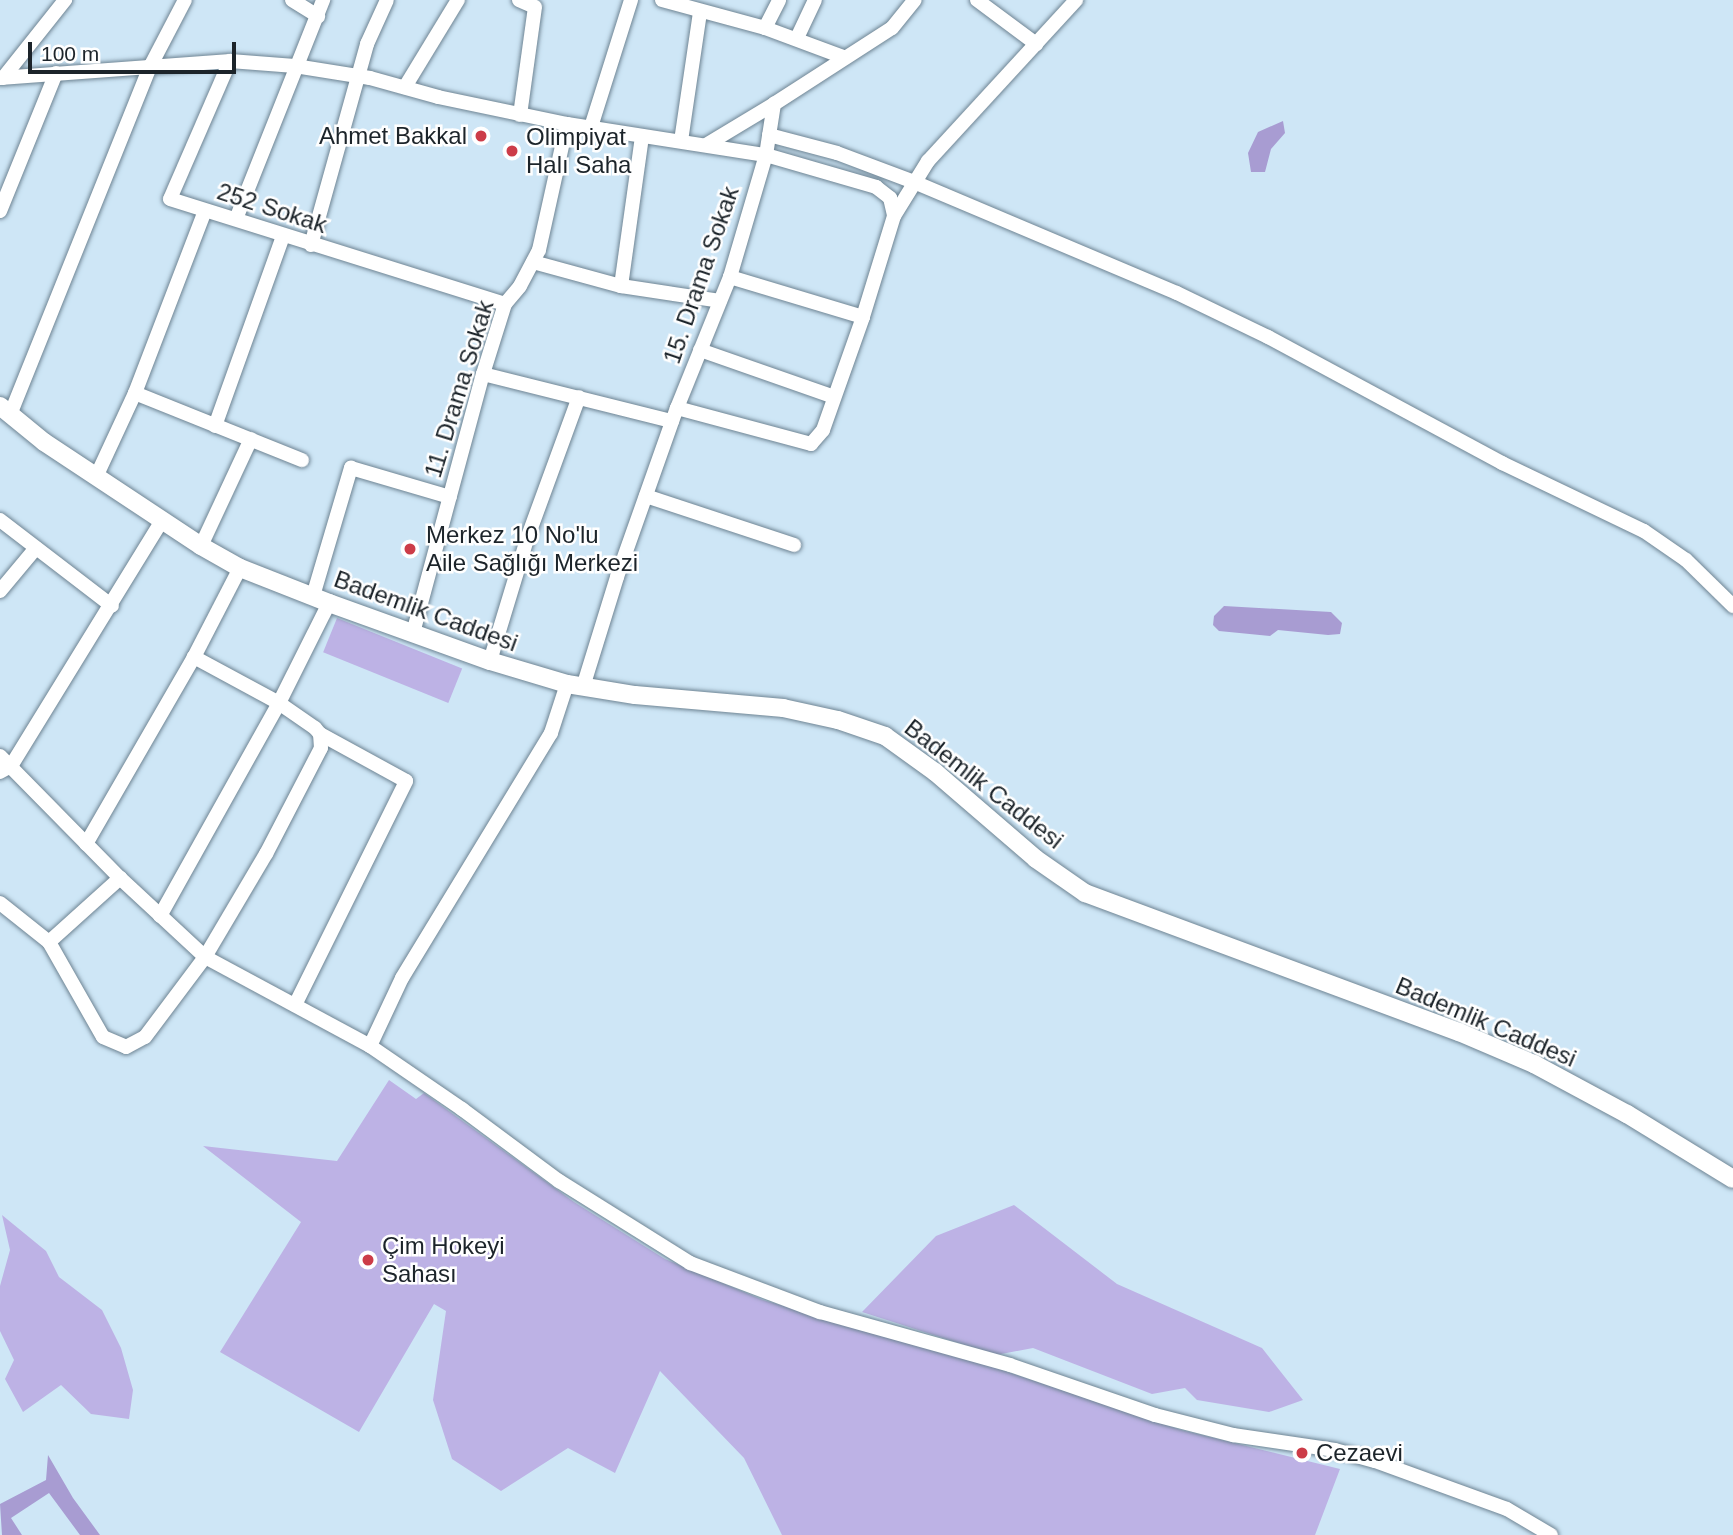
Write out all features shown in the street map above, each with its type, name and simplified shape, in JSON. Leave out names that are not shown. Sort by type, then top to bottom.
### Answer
[{"type":"street","points":[[5,410],[151,65],[185,0]]},
{"type":"street","points":[[292,0],[318,16]]},
{"type":"street","points":[[236,219],[323,0]]},
{"type":"street","points":[[312,244],[367,44],[387,0]]},
{"type":"street","points":[[405,87],[458,0]]},
{"type":"street","points":[[519,0],[535,6],[520,115]]},
{"type":"street","points":[[591,127],[631,0]]},
{"type":"street","points":[[662,0],[700,13],[797,38],[843,57]]},
{"type":"street","points":[[765,28],[779,0]]},
{"type":"street","points":[[797,38],[815,0]]},
{"type":"street","points":[[706,145],[774,104],[843,57],[892,29],[915,0]]},
{"type":"street","points":[[977,0],[1036,44]]},
{"type":"street","points":[[483,374],[579,397],[811,444],[823,430],[863,317],[894,216],[914,182],[928,161],[1076,0]]},
{"type":"street","points":[[1,78],[63,1]]},
{"type":"street","points":[[681,141],[700,13]]},
{"type":"street","points":[[1,78],[230,61],[358,75],[520,115],[766,155],[876,187],[890,198],[894,216]]},
{"type":"street","name":"252 Sokak","points":[[230,61],[170,199],[505,304]]},
{"type":"street","points":[[0,211],[55,73]]},
{"type":"street","name":"15. Drama Sokak","points":[[370,1046],[402,978],[551,733],[575,685],[617,577],[674,415],[730,277],[766,155],[774,104]]},
{"type":"street","name":"11. Drama Sokak","points":[[413,632],[483,374],[505,304],[520,286],[539,250],[567,124]]},
{"type":"street","points":[[769,135],[837,153],[914,182],[1177,293],[1502,463],[1644,531],[1686,560],[1733,606]]},
{"type":"street","points":[[621,286],[642,136]]},
{"type":"street","points":[[96,477],[135,393],[205,211]]},
{"type":"street","points":[[215,426],[283,236]]},
{"type":"street","points":[[533,262],[621,286],[720,301]]},
{"type":"street","points":[[730,277],[863,317]]},
{"type":"street","points":[[700,350],[834,397]]},
{"type":"street","points":[[135,393],[302,460]]},
{"type":"street","points":[[490,661],[527,540],[579,397]]},
{"type":"street","name":"Bademlik Caddesi","points":[[5,410],[96,477],[201,545],[240,568],[321,600],[490,661],[575,685],[783,708],[838,720],[885,736],[935,772],[1036,859],[1085,892],[1460,1032],[1534,1064],[1627,1114],[1733,1179]]},
{"type":"street","points":[[201,545],[251,439]]},
{"type":"street","points":[[160,916],[279,703],[321,600],[351,468],[450,497]]},
{"type":"street","points":[[646,496],[794,545]]},
{"type":"street","points":[[0,520],[112,606]]},
{"type":"street","points":[[162,521],[112,606],[4,765],[205,957],[370,1046],[462,1109],[559,1181],[690,1263],[820,1312],[998,1362],[1155,1415],[1233,1435],[1335,1450],[1375,1461],[1507,1510],[1552,1535]]},
{"type":"street","points":[[0,591],[36,548]]},
{"type":"street","points":[[86,844],[194,657],[240,568]]},
{"type":"street","points":[[194,657],[279,703],[320,734],[406,781],[295,1006]]},
{"type":"street","points":[[0,903],[49,942],[103,1037],[126,1047],[145,1037],[205,957],[319,755],[320,734]]},
{"type":"street","points":[[49,942],[120,878]]},
{"type":"shaded area","points":[[1283,121],[1285,133],[1271,149],[1265,172],[1251,172],[1248,153],[1258,132]]},
{"type":"shaded area","points":[[1224,606],[1331,612],[1342,623],[1340,634],[1278,630],[1270,636],[1219,631],[1213,625],[1214,616]]},
{"type":"shaded area","points":[[337,618],[462,669],[448,703],[323,652]]},
{"type":"shaded area","points":[[389,1080],[416,1099],[424,1093],[574,1202],[665,1259],[763,1300],[978,1362],[1181,1430],[1340,1469],[1315,1535],[782,1535],[744,1458],[660,1371],[615,1473],[568,1448],[501,1491],[452,1459],[433,1400],[446,1311],[434,1304],[359,1432],[220,1352],[301,1222],[203,1146],[337,1161]]},
{"type":"shaded area","points":[[1014,1205],[1117,1284],[1262,1348],[1303,1400],[1269,1412],[1197,1400],[1185,1388],[1152,1394],[1033,1348],[996,1355],[862,1312],[936,1236]]},
{"type":"shaded area","points":[[2,1215],[46,1251],[59,1277],[102,1310],[121,1348],[133,1390],[129,1419],[91,1414],[61,1385],[23,1412],[5,1379],[14,1360],[0,1331],[0,1286],[10,1250]]},
{"type":"shaded area","points":[[48,1455],[73,1498],[100,1535],[80,1535],[49,1493],[11,1518],[22,1535],[2,1535],[0,1504],[46,1480]]},
{"type":"place","name":"Ahmet Bakkal","points":[[481,136]]},
{"type":"place","name":"Olimpiyat Halı Saha","points":[[512,151]]},
{"type":"place","name":"Merkez 10 No'lu Aile Sağlığı Merkezi","points":[[410,549]]},
{"type":"place","name":"Çim Hokeyi Sahası","points":[[368,1260]]},
{"type":"place","name":"Cezaevi","points":[[1302,1453]]}]
